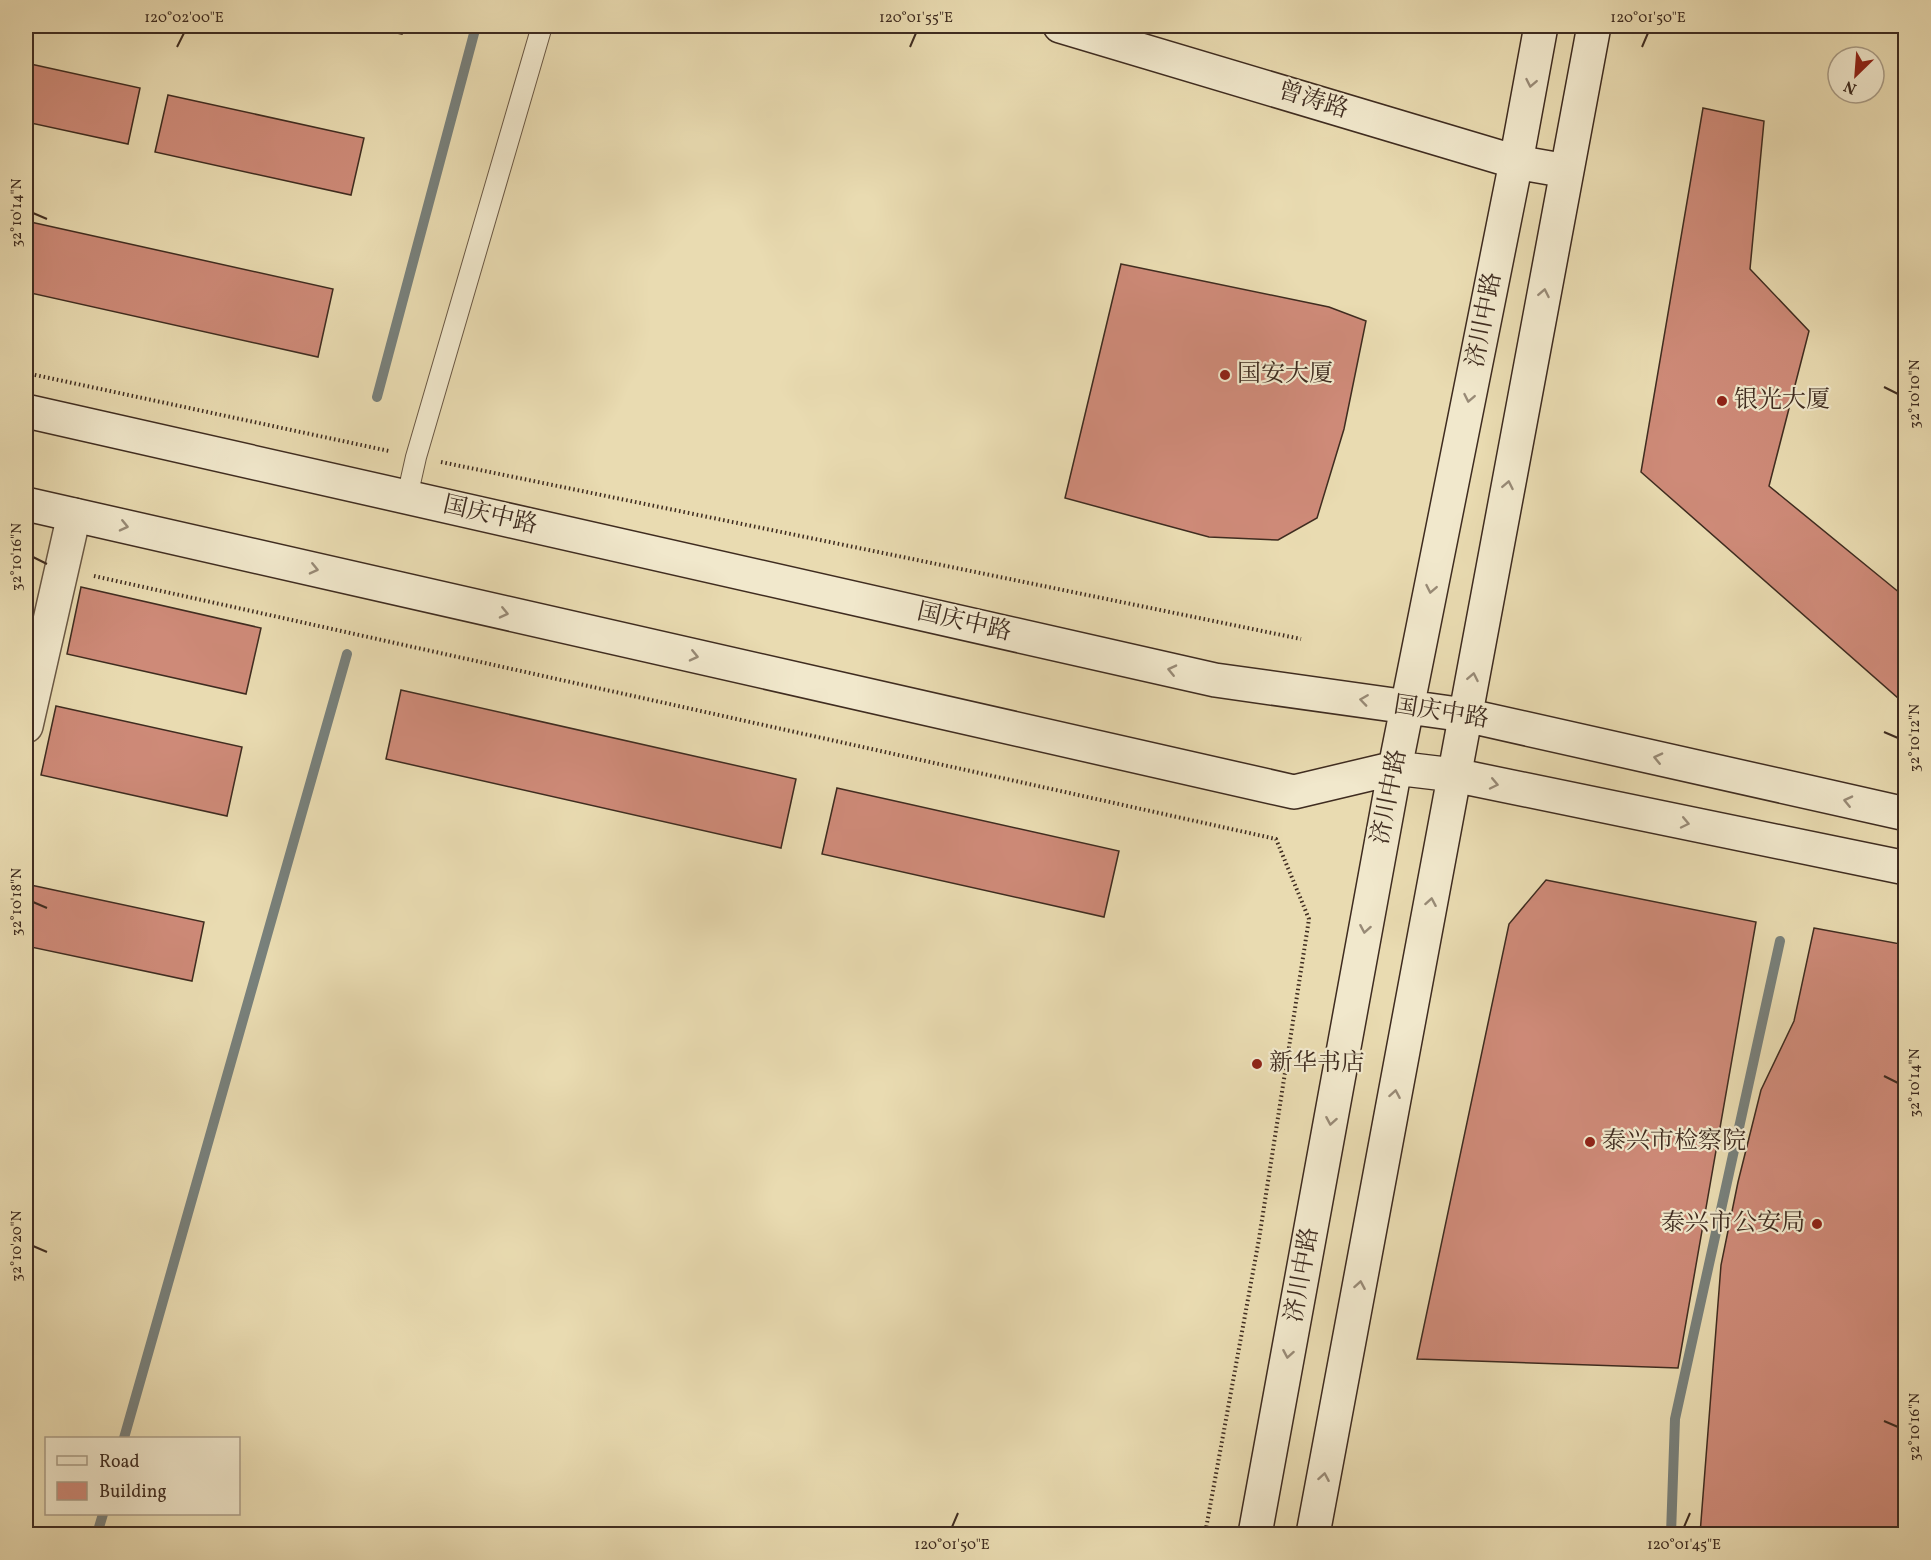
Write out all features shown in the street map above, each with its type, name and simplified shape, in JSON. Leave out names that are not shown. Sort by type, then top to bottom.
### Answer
[{"type":"main road","name":"曾涛路","points":[[1060,26],[1516,162],[1567,171]]},
{"type":"main road","name":"济川中路","points":[[1255,1534],[1395,768],[1541,26]]},
{"type":"main road","points":[[1313,1534],[1594,26]]},
{"type":"main road","name":"国庆中路","points":[[26,411],[1215,680],[1466,715],[1905,814]]},
{"type":"main road","points":[[26,504],[1294,792],[1395,768],[1454,776],[1905,868]]},
{"type":"main road","points":[[26,726],[75,515]]},
{"type":"lane","points":[[407,497],[416,457],[542,26]]},
{"type":"path","points":[[26,373],[416,457],[1301,639]]},
{"type":"path","points":[[62,569],[1276,839],[1309,919],[1259,1239],[1205,1534]]},
{"type":"building","points":[[364,26],[404,26],[402,34]]},
{"type":"building","points":[[26,63],[140,88],[128,144],[26,122]]},
{"type":"building","points":[[168,95],[364,138],[351,195],[155,152]]},
{"type":"building","name":"银光大厦","points":[[1703,108],[1764,121],[1750,269],[1809,331],[1769,486],[1906,598],[1906,705],[1641,472]]},
{"type":"building","points":[[26,221],[333,289],[318,357],[26,292]]},
{"type":"building","name":"国安大厦","points":[[1121,264],[1329,307],[1366,321],[1344,429],[1317,518],[1278,540],[1209,537],[1065,498]]},
{"type":"building","points":[[81,587],[261,628],[246,694],[67,654]]},
{"type":"building","points":[[401,690],[796,779],[781,848],[386,759]]},
{"type":"building","points":[[56,706],[242,747],[227,816],[41,775]]},
{"type":"building","points":[[837,788],[1119,851],[1104,917],[822,854]]},
{"type":"building","name":"泰兴市检察院","points":[[1546,880],[1756,922],[1678,1368],[1417,1359],[1509,924]]},
{"type":"building","points":[[26,884],[204,922],[192,981],[26,946]]},
{"type":"building","name":"泰兴市公安局","points":[[1814,928],[1906,945],[1906,1534],[1700,1534],[1721,1265],[1738,1182],[1761,1090],[1794,1021]]},
{"type":"waterway","points":[[377,397],[476,26]]},
{"type":"waterway","points":[[124,1437],[347,654]]},
{"type":"waterway","points":[[1671,1534],[1675,1419],[1780,941]]},
{"type":"waterway","points":[[97,1534],[103,1515]]},
{"type":"place","name":"国安大厦","points":[[1225,375]]},
{"type":"place","name":"银光大厦","points":[[1722,401]]},
{"type":"place","name":"新华书店","points":[[1257,1064]]},
{"type":"place","name":"泰兴市检察院","points":[[1590,1142]]},
{"type":"place","name":"泰兴市公安局","points":[[1817,1224]]}]
